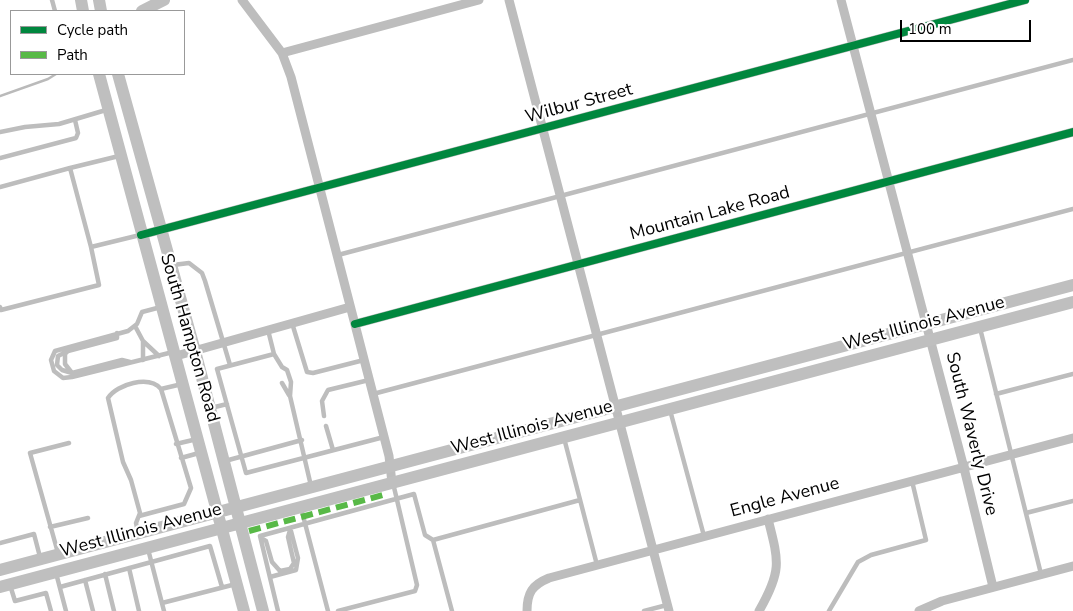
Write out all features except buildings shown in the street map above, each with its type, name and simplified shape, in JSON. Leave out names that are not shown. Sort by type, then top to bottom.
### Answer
[{"type":"main road","points":[[144,10],[164,0]]},
{"type":"main road","name":"South Hampton Road","points":[[99,75],[119,156],[184,383],[244,611]]},
{"type":"main road","name":"South Hampton Road","points":[[118,75],[195,351],[263,611]]},
{"type":"main road","points":[[107,109],[126,104]]},
{"type":"main road","points":[[1071,286],[1073,301]]},
{"type":"main road","name":"West Illinois Avenue","points":[[0,570],[1071,286]]},
{"type":"main road","name":"West Illinois Avenue","points":[[5,585],[1073,301]]},
{"type":"main road","points":[[771,364],[776,381]]},
{"type":"main road","points":[[184,383],[194,382],[203,385]]},
{"type":"main road","points":[[50,557],[55,572]]},
{"type":"street","points":[[242,0],[282,53],[291,77],[384,437],[392,482]]},
{"type":"street","points":[[282,53],[478,0]]},
{"type":"street","points":[[509,0],[668,608]]},
{"type":"street","name":"South Waverly Drive","points":[[841,0],[964,468],[993,587]]},
{"type":"street","name":"Wilbur Street","points":[[141,234],[544,129],[1025,0]]},
{"type":"street","name":"Mountain Lake Road","points":[[355,324],[1073,132]]},
{"type":"street","points":[[176,354],[195,351],[350,307]]},
{"type":"street","name":"Engle Avenue","points":[[527,611],[527,599],[530,590],[538,582],[597,564],[1073,438]]},
{"type":"street","points":[[759,611],[775,580],[778,565],[768,518]]},
{"type":"street","points":[[919,611],[942,601],[1073,566]]},
{"type":"lane","points":[[337,256],[1073,60]]},
{"type":"lane","points":[[0,132],[25,127],[59,124],[107,109]]},
{"type":"lane","points":[[0,158],[76,138],[78,133],[75,120]]},
{"type":"lane","points":[[0,187],[119,156]]},
{"type":"lane","points":[[0,307],[1,310],[99,285],[70,168]]},
{"type":"lane","points":[[372,394],[596,333],[1073,209]]},
{"type":"lane","points":[[90,248],[141,234]]},
{"type":"lane","points":[[171,265],[189,263],[202,273],[230,365]]},
{"type":"lane","points":[[162,306],[142,312],[135,326],[117,334],[55,350],[51,360],[54,371],[63,378],[72,378],[159,356],[176,354]]},
{"type":"lane","points":[[292,323],[307,372],[313,373],[364,360]]},
{"type":"lane","points":[[135,326],[143,341],[159,356]]},
{"type":"lane","points":[[979,327],[1041,574]]},
{"type":"lane","points":[[268,330],[274,354],[282,367],[287,370],[291,382],[290,396]]},
{"type":"lane","points":[[117,334],[116,338],[106,342],[68,351],[58,356],[57,364],[62,370],[72,373],[122,360],[131,363]]},
{"type":"lane","points":[[143,341],[143,360]]},
{"type":"lane","points":[[68,351],[65,354],[65,364],[72,373]]},
{"type":"lane","points":[[274,354],[217,369],[246,474],[384,437]]},
{"type":"lane","points":[[279,374],[282,367]]},
{"type":"lane","points":[[996,394],[1073,374]]},
{"type":"lane","points":[[324,416],[322,401],[328,390],[369,380]]},
{"type":"lane","points":[[138,516],[176,508],[186,502],[191,488],[176,444],[161,389],[153,382],[143,382],[118,388],[108,398],[123,462],[131,480],[140,513],[138,516],[136,523],[139,533]]},
{"type":"lane","points":[[161,389],[184,383]]},
{"type":"lane","points":[[282,383],[290,396],[312,487]]},
{"type":"lane","points":[[210,409],[227,404]]},
{"type":"lane","points":[[670,409],[704,536]]},
{"type":"lane","points":[[326,426],[333,450]]},
{"type":"lane","points":[[564,437],[597,564]]},
{"type":"lane","points":[[176,444],[199,439]]},
{"type":"lane","points":[[224,462],[302,440]]},
{"type":"lane","points":[[50,557],[50,527],[30,453],[68,443]]},
{"type":"lane","points":[[181,458],[202,452]]},
{"type":"lane","points":[[829,611],[858,562],[871,556],[926,540],[912,481]]},
{"type":"lane","points":[[338,611],[415,591],[417,586],[392,482]]},
{"type":"lane","points":[[260,537],[414,494],[424,535],[433,540],[580,500]]},
{"type":"lane","points":[[1026,513],[1073,501]]},
{"type":"lane","points":[[301,507],[328,611]]},
{"type":"lane","points":[[176,508],[180,522]]},
{"type":"lane","points":[[154,513],[158,528]]},
{"type":"lane","points":[[50,527],[88,518]]},
{"type":"lane","points":[[260,537],[266,541],[275,567],[280,571],[287,570],[294,563],[288,537],[290,528]]},
{"type":"lane","points":[[270,577],[296,570],[298,558],[290,528]]},
{"type":"lane","points":[[0,543],[34,534],[50,557]]},
{"type":"lane","points":[[260,537],[278,611]]},
{"type":"lane","points":[[433,540],[452,611]]},
{"type":"lane","points":[[60,587],[210,546],[222,587]]},
{"type":"lane","points":[[148,548],[164,611]]},
{"type":"lane","points":[[129,568],[139,611]]},
{"type":"lane","points":[[55,572],[66,611]]},
{"type":"lane","points":[[105,574],[114,611]]},
{"type":"lane","points":[[85,580],[93,611]]},
{"type":"lane","points":[[162,603],[237,583]]},
{"type":"lane","points":[[5,585],[15,601],[46,593],[51,611]]},
{"type":"lane","points":[[644,611],[668,608]]},
{"type":"waterway","points":[[0,96],[54,75]]},
{"type":"marked path","points":[[249,531],[383,495]]},
{"type":"cycle path","points":[[141,235],[1025,0]]},
{"type":"cycle path","points":[[355,324],[1073,132]]}]
